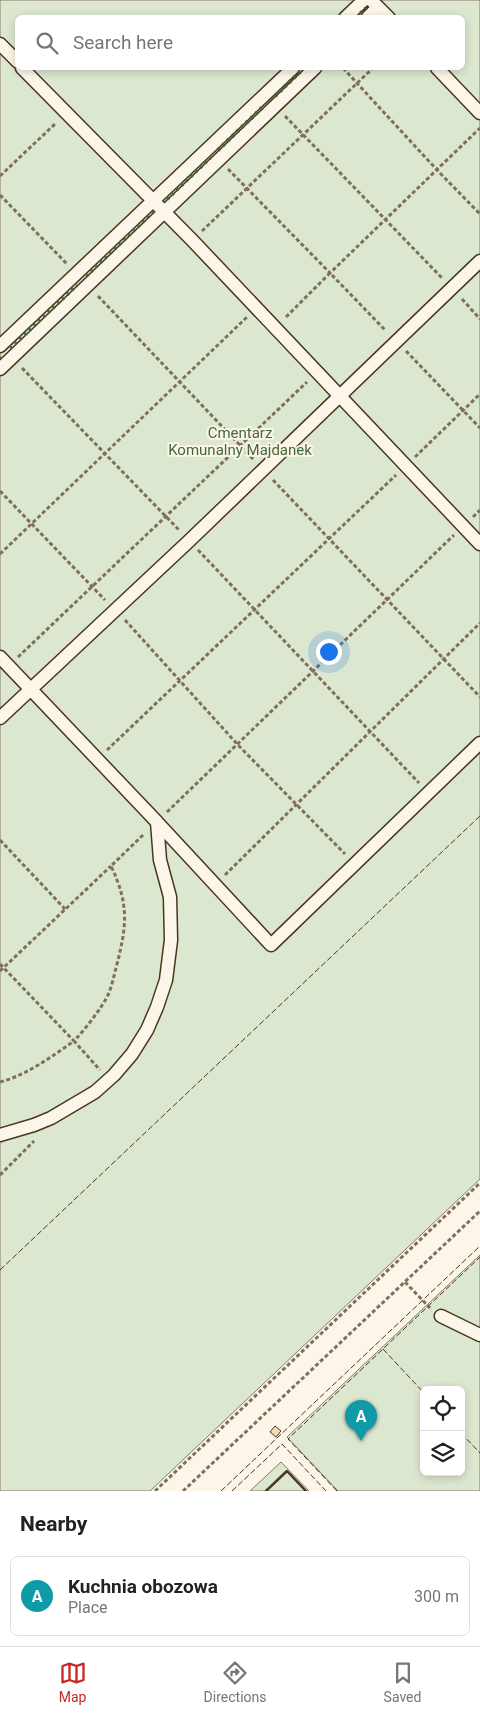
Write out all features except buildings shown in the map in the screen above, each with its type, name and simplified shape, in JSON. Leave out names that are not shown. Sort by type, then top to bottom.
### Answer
[{"type":"street","points":[[349,15],[364,0]]},
{"type":"street","points":[[369,15],[375,3],[386,15]]},
{"type":"street","points":[[0,44],[15,59]]},
{"type":"street","points":[[24,70],[192,240],[480,544]]},
{"type":"street","points":[[0,346],[291,70]]},
{"type":"street","points":[[0,369],[313,70]]},
{"type":"street","points":[[439,70],[480,113]]},
{"type":"street","points":[[0,718],[189,541],[480,261]]},
{"type":"street","points":[[4,661],[272,944],[480,743]]},
{"type":"street","points":[[0,1136],[34,1126],[74,1106],[95,1092],[132,1054],[147,1030],[160,998],[170,962],[170,897],[160,860],[157,822]]},
{"type":"street","points":[[441,1316],[480,1336]]},
{"type":"path","points":[[345,70],[480,214]]},
{"type":"path","points":[[192,240],[371,70]]},
{"type":"path","points":[[275,106],[480,319]]},
{"type":"path","points":[[0,176],[66,113]]},
{"type":"path","points":[[275,328],[480,127]]},
{"type":"path","points":[[219,159],[480,428]]},
{"type":"path","points":[[0,195],[77,274]]},
{"type":"path","points":[[88,285],[179,383],[330,538],[480,697]]},
{"type":"path","points":[[0,554],[256,308]]},
{"type":"path","points":[[12,358],[428,792]]},
{"type":"path","points":[[4,661],[92,587],[317,373]]},
{"type":"path","points":[[98,759],[480,394]]},
{"type":"path","points":[[0,490],[115,610],[238,745],[354,864]]},
{"type":"path","points":[[0,971],[464,527]]},
{"type":"path","points":[[216,884],[480,623]]},
{"type":"path","points":[[0,840],[66,908]]},
{"type":"path","points":[[0,1082],[13,1079],[30,1070],[74,1041],[107,997],[122,946],[125,927],[124,904],[120,885],[111,866]]},
{"type":"path","points":[[0,964],[74,1041],[108,1080]]},
{"type":"path","points":[[0,1175],[35,1139],[34,1126]]},
{"type":"path","points":[[155,1491],[480,1183]]},
{"type":"path","points":[[184,1491],[480,1211]]},
{"type":"path","points":[[405,1282],[428,1307],[441,1316]]},
{"type":"green space","name":"Cmentarz Komunalny Majdanek","points":[[0,0],[480,0],[480,1179],[150,1491],[0,1491]]},
{"type":"green space","points":[[480,1255],[480,1491],[338,1491],[287,1437]]},
{"type":"green space","points":[[281,1462],[309,1491],[250,1491]]},
{"type":"hedge","points":[[359,15],[366,8]]},
{"type":"hedge","points":[[275,96],[302,70]]},
{"type":"hedge","points":[[218,150],[265,105]]},
{"type":"hedge","points":[[167,199],[210,158]]},
{"type":"hedge","points":[[86,276],[153,212]]},
{"type":"hedge","points":[[10,348],[77,285]]},
{"type":"fence","points":[[0,1270],[480,816]]},
{"type":"fence","points":[[221,1491],[480,1246]]},
{"type":"fence","points":[[337,1491],[288,1439],[480,1257]]},
{"type":"fence","points":[[383,1349],[420,1389]]},
{"type":"fence","points":[[465,1437],[480,1453]]},
{"type":"fence","points":[[232,1491],[282,1444],[326,1491]]},
{"type":"wall","points":[[266,1491],[287,1471],[306,1491]]},
{"type":"place","name":"Kuchnia obozowa","points":[[361,1441]]}]
